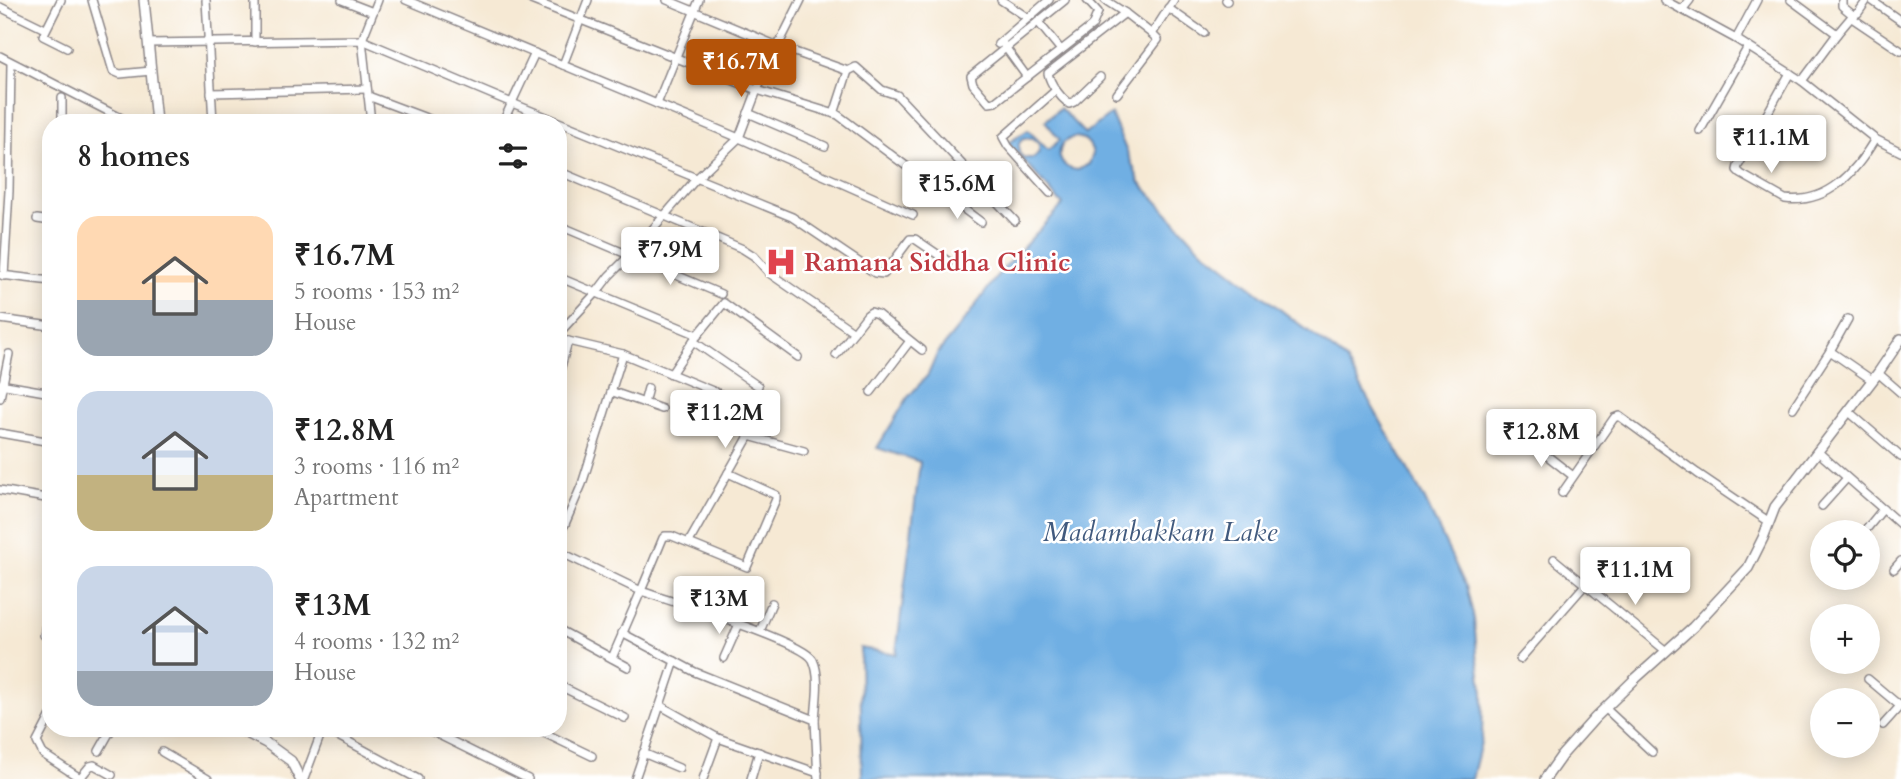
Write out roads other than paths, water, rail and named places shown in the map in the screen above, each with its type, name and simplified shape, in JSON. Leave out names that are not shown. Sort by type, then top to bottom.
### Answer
[{"type":"street","points":[[61,0],[43,34],[67,48]]},
{"type":"street","points":[[92,0],[113,71],[120,74],[151,71]]},
{"type":"street","points":[[144,0],[155,114]]},
{"type":"street","points":[[206,0],[212,114]]},
{"type":"street","points":[[255,0],[255,42]]},
{"type":"street","points":[[342,0],[373,12]]},
{"type":"street","points":[[370,114],[362,40],[378,0]]},
{"type":"street","points":[[406,0],[739,138],[913,215]]},
{"type":"street","points":[[531,0],[757,90],[834,114],[981,222]]},
{"type":"street","points":[[563,65],[588,0]]},
{"type":"street","points":[[667,0],[778,47],[848,71]]},
{"type":"street","points":[[657,104],[699,0]]},
{"type":"street","points":[[567,323],[697,178],[739,138],[757,90],[801,0]]},
{"type":"street","points":[[1001,0],[1028,18]]},
{"type":"street","points":[[1049,0],[971,76],[989,103],[995,102],[1092,26],[1098,12],[1087,0]]},
{"type":"street","points":[[1001,44],[1038,22],[1065,0]]},
{"type":"street","points":[[1105,0],[1165,46]]},
{"type":"street","points":[[1117,94],[1155,37],[1174,0]]},
{"type":"street","points":[[1664,0],[1736,39],[1802,80],[1875,139],[1898,150],[1901,139]]},
{"type":"street","points":[[1682,10],[1690,0]]},
{"type":"street","points":[[1736,39],[1757,0]]},
{"type":"street","points":[[1791,0],[1837,34]]},
{"type":"street","points":[[1842,0],[1842,6],[1853,17],[1901,51]]},
{"type":"street","points":[[1802,80],[1837,34],[1869,0],[1901,21]]},
{"type":"street","points":[[0,7],[46,29]]},
{"type":"street","points":[[1041,7],[1046,15]]},
{"type":"street","points":[[1168,8],[1204,33]]},
{"type":"street","points":[[1100,77],[1069,104],[1056,90],[1048,73],[1125,13]]},
{"type":"street","points":[[1038,22],[1061,50]]},
{"type":"street","points":[[148,43],[362,40],[539,114]]},
{"type":"street","points":[[1001,44],[1027,77]]},
{"type":"street","points":[[1700,131],[1748,47]]},
{"type":"street","points":[[507,114],[535,53]]},
{"type":"street","points":[[0,57],[113,114]]},
{"type":"street","points":[[11,63],[2,275],[42,280]]},
{"type":"street","points":[[834,114],[848,71],[856,67],[882,90],[897,95],[905,102],[1015,221]]},
{"type":"street","points":[[1790,73],[1738,166],[1737,170],[1741,174],[1785,199],[1818,195],[1833,189],[1850,175],[1875,139]]},
{"type":"street","points":[[1050,193],[1003,138],[1056,90]]},
{"type":"street","points":[[211,93],[368,93],[418,114]]},
{"type":"street","points":[[0,98],[9,99]]},
{"type":"street","points":[[62,98],[62,114]]},
{"type":"street","points":[[748,113],[825,146]]},
{"type":"street","points":[[567,125],[792,217],[875,273],[884,274],[910,239],[915,239],[949,261]]},
{"type":"street","points":[[0,139],[9,141]]},
{"type":"street","points":[[567,175],[743,249],[754,256],[768,273],[854,332]]},
{"type":"street","points":[[37,219],[42,220]]},
{"type":"street","points":[[567,229],[721,295]]},
{"type":"street","points":[[567,281],[696,338],[758,386]]},
{"type":"street","points":[[671,374],[724,303],[798,357]]},
{"type":"street","points":[[836,355],[867,315],[874,312],[922,350]]},
{"type":"street","points":[[0,318],[42,325]]},
{"type":"street","points":[[1793,408],[1849,319]]},
{"type":"street","points":[[1545,779],[1562,755],[1605,708],[1693,626],[1748,568],[1775,507],[1901,339]]},
{"type":"street","points":[[567,345],[568,341],[623,354],[741,403],[749,403],[761,411]]},
{"type":"street","points":[[871,392],[911,341]]},
{"type":"street","points":[[1830,351],[1901,393]]},
{"type":"street","points":[[0,398],[9,354]]},
{"type":"street","points":[[567,513],[582,484],[623,354]]},
{"type":"street","points":[[1,384],[42,391]]},
{"type":"street","points":[[644,403],[648,388]]},
{"type":"street","points":[[612,392],[662,409]]},
{"type":"street","points":[[1848,411],[1901,457]]},
{"type":"street","points":[[1562,493],[1614,418],[1619,416],[1768,521]]},
{"type":"street","points":[[0,433],[42,440]]},
{"type":"street","points":[[689,542],[749,436],[804,451]]},
{"type":"street","points":[[1527,440],[1573,476]]},
{"type":"street","points":[[1817,451],[1901,525]]},
{"type":"street","points":[[612,658],[663,538],[668,535],[689,542],[747,567],[776,495],[728,473]]},
{"type":"street","points":[[1822,506],[1847,478]]},
{"type":"street","points":[[0,490],[42,497]]},
{"type":"street","points":[[1874,520],[1883,509]]},
{"type":"street","points":[[567,555],[641,591],[760,631],[804,650],[813,661],[817,678],[818,776],[718,738],[661,706]]},
{"type":"street","points":[[1554,559],[1666,651]]},
{"type":"street","points":[[1894,569],[1901,561]]},
{"type":"street","points":[[1520,659],[1585,585]]},
{"type":"street","points":[[760,631],[772,603]]},
{"type":"street","points":[[724,658],[739,624]]},
{"type":"street","points":[[622,633],[695,672],[816,720]]},
{"type":"street","points":[[567,634],[628,667]]},
{"type":"street","points":[[635,779],[675,661]]},
{"type":"street","points":[[1868,679],[1901,706],[1882,725]]},
{"type":"street","points":[[567,689],[625,718]]},
{"type":"street","points":[[1605,708],[1652,752]]},
{"type":"street","points":[[42,730],[37,742],[43,754],[80,778],[94,765],[112,775]]},
{"type":"street","points":[[99,751],[107,737]]},
{"type":"street","points":[[254,737],[291,761],[302,779]]},
{"type":"street","points":[[302,779],[319,737]]},
{"type":"street","points":[[340,737],[418,779]]},
{"type":"street","points":[[443,737],[528,779]]},
{"type":"street","points":[[553,737],[592,756]]},
{"type":"street","points":[[703,779],[718,738]]},
{"type":"street","points":[[162,752],[208,779]]},
{"type":"street","points":[[751,779],[759,752]]},
{"type":"street","points":[[643,753],[680,768]]},
{"type":"water","name":"Madambakkam Lake","points":[[1060,108],[1085,134],[1111,114],[1140,183],[1199,247],[1346,360],[1423,496],[1467,589],[1474,619],[1483,693],[1482,738],[1472,779],[862,779],[860,648],[896,654],[920,462],[877,448],[908,397],[928,375],[937,354],[1001,271],[1063,205],[1008,143],[1028,130],[1048,150],[1060,140],[1045,121]],"holes":[[[1073,137],[1086,141],[1093,154],[1089,164],[1078,170],[1064,165],[1060,157],[1063,143]],[[1024,138],[1032,138],[1039,144],[1039,152],[1034,158],[1024,158],[1019,153],[1019,143]]]},
{"type":"place","name":"Ramana Siddha Clinic","points":[[781,262]]}]
